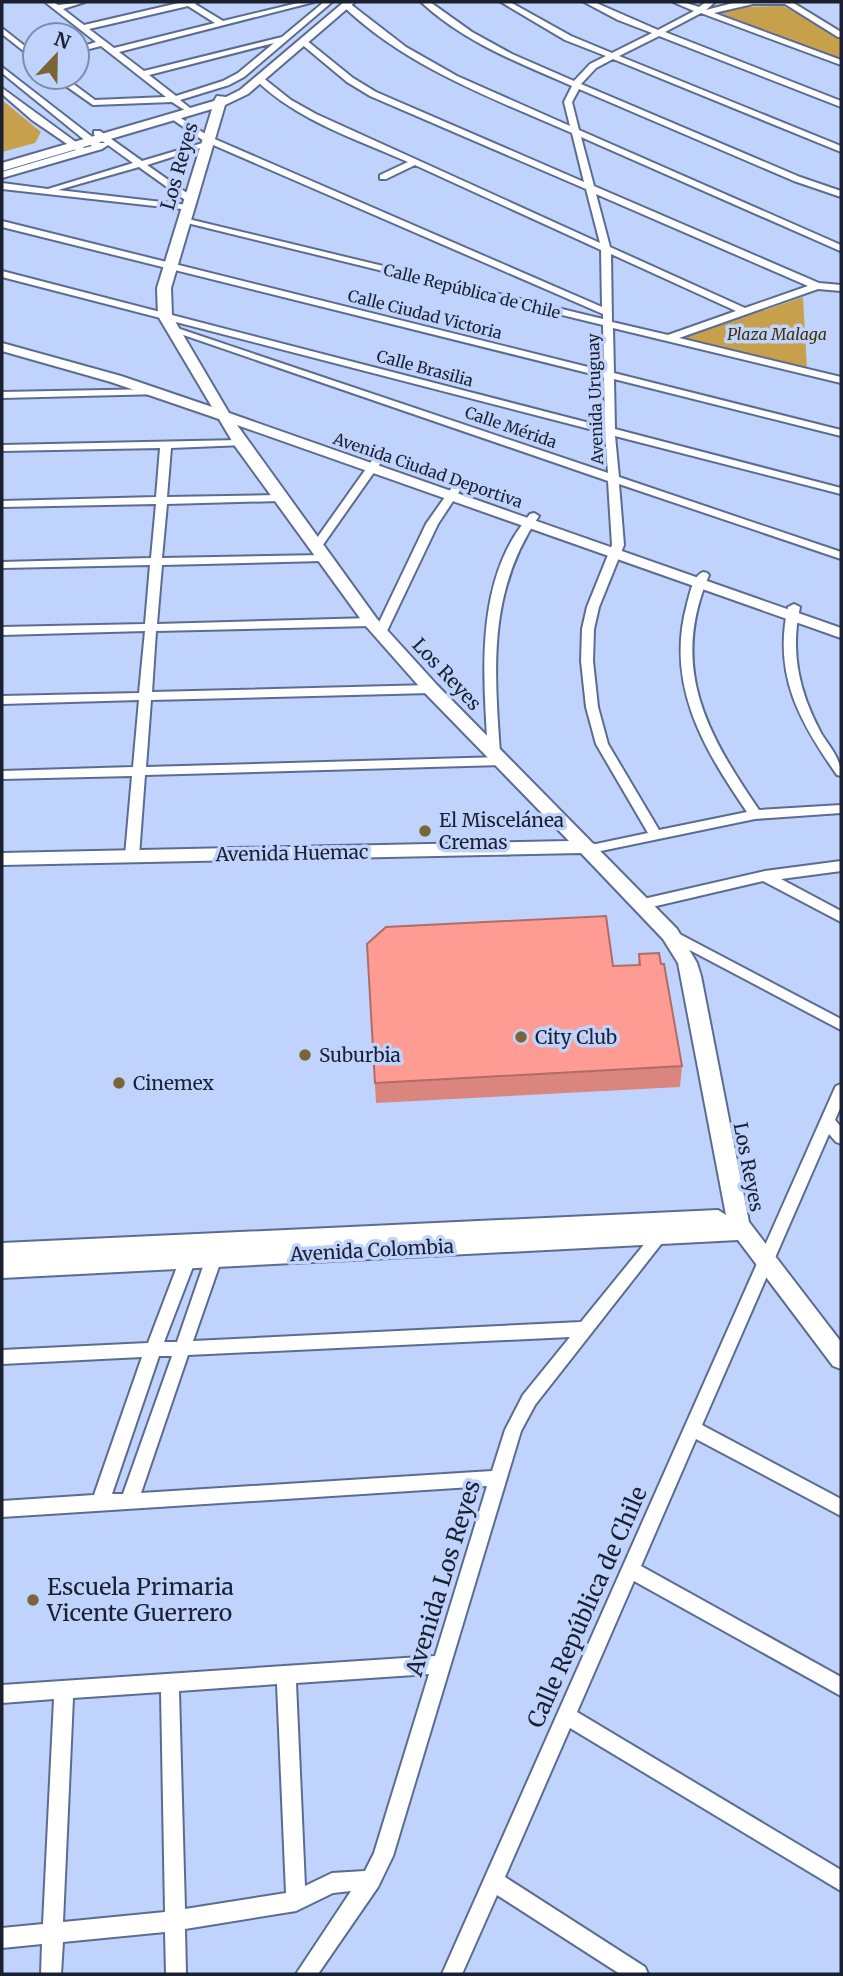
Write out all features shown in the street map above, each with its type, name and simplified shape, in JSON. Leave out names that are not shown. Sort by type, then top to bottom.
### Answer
[{"type":"main road","name":"Los Reyes","points":[[221,101],[206,142],[164,288],[168,322],[240,443],[376,627],[431,689],[670,934],[687,963],[691,976],[739,1225],[765,1259]]},
{"type":"street","points":[[49,2],[74,21]]},
{"type":"street","points":[[57,8],[81,2]]},
{"type":"street","points":[[91,26],[190,2],[222,24]]},
{"type":"street","points":[[113,51],[310,2]]},
{"type":"street","points":[[77,91],[93,103],[174,99],[234,79],[328,2]]},
{"type":"street","points":[[425,2],[486,45],[797,179],[841,194]]},
{"type":"street","points":[[505,2],[542,26],[841,149]]},
{"type":"street","points":[[588,2],[656,32],[841,104]]},
{"type":"street","points":[[677,2],[841,63]]},
{"type":"street","points":[[700,12],[711,2]]},
{"type":"street","points":[[740,2],[785,2],[841,35]]},
{"type":"street","points":[[2,167],[236,97],[303,42],[345,3]]},
{"type":"street","points":[[2,175],[75,146],[186,108],[221,101],[345,3]]},
{"type":"street","points":[[345,3],[374,29],[425,63],[841,248]]},
{"type":"street","points":[[576,86],[586,71],[656,32],[700,12],[750,3]]},
{"type":"street","points":[[2,30],[21,46]]},
{"type":"street","points":[[91,34],[186,108]]},
{"type":"street","points":[[143,74],[285,38]]},
{"type":"street","points":[[303,42],[350,80],[373,94],[817,286],[841,288]]},
{"type":"street","points":[[91,46],[103,43]]},
{"type":"street","name":"Calle República de Chile","points":[[2,69],[98,139],[139,163],[188,210],[607,323],[841,380]]},
{"type":"street","points":[[259,79],[288,102],[313,116],[743,311]]},
{"type":"street","name":"Avenida Uruguay","points":[[576,86],[568,102],[593,188],[607,249],[608,376],[617,550],[600,588],[588,629],[587,662],[592,707],[602,744],[656,836]]},
{"type":"street","points":[[2,90],[75,146]]},
{"type":"street","points":[[173,117],[206,142],[607,312]]},
{"type":"street","points":[[44,191],[206,142]]},
{"type":"street","points":[[2,159],[75,146]]},
{"type":"street","points":[[383,177],[415,162]]},
{"type":"street","points":[[2,186],[188,210]]},
{"type":"street","name":"Calle Ciudad Victoria","points":[[2,224],[841,433]]},
{"type":"street","name":"Calle Brasilia","points":[[2,274],[168,322],[841,491]]},
{"type":"street","points":[[668,338],[817,286]]},
{"type":"street","name":"Calle Mérida","points":[[168,322],[841,556]]},
{"type":"street","name":"Avenida Ciudad Deportiva","points":[[2,341],[109,369],[531,520],[793,611],[841,625]]},
{"type":"street","name":"Avenida Ciudad Deportiva","points":[[2,347],[222,411]]},
{"type":"street","points":[[2,395],[156,393]]},
{"type":"street","points":[[2,448],[240,443]]},
{"type":"street","points":[[132,856],[166,445]]},
{"type":"street","points":[[2,565],[156,562],[319,552],[374,465]]},
{"type":"street","points":[[2,631],[376,627],[432,524],[453,492]]},
{"type":"street","points":[[2,504],[279,498]]},
{"type":"street","points":[[2,775],[498,757],[490,692],[491,642],[509,555],[531,520]]},
{"type":"street","points":[[701,579],[688,613],[685,637],[695,705],[703,730],[718,760],[755,815]]},
{"type":"street","points":[[793,611],[787,637],[788,661],[796,692],[812,730],[841,772]]},
{"type":"street","name":"Avenida Ciudad Deportiva","points":[[793,611],[841,633]]},
{"type":"street","points":[[2,700],[431,689]]},
{"type":"street","points":[[583,847],[596,848],[755,815],[841,809]]},
{"type":"street","name":"Avenida Huemac","points":[[2,859],[583,847]]},
{"type":"street","points":[[639,905],[765,876],[841,866]]},
{"type":"street","points":[[765,876],[841,917]]},
{"type":"street","points":[[670,934],[841,1025]]},
{"type":"street","name":"Calle República de Chile","points":[[452,1974],[841,1090]]},
{"type":"street","points":[[828,1121],[841,1138]]},
{"type":"street","name":"Avenida Colombia","points":[[2,1252],[191,1251],[739,1225]]},
{"type":"street","name":"Avenida Los Reyes","points":[[306,1974],[371,1880],[389,1839],[520,1414],[666,1228]]},
{"type":"street","points":[[129,1502],[216,1250]]},
{"type":"street","points":[[100,1503],[153,1350],[191,1251]]},
{"type":"street","name":"Avenida Colombia","points":[[2,1269],[191,1251]]},
{"type":"street","points":[[765,1259],[841,1359]]},
{"type":"street","points":[[2,1357],[587,1329]]},
{"type":"street","points":[[694,1429],[841,1508]]},
{"type":"street","points":[[2,1509],[498,1479]]},
{"type":"street","points":[[630,1569],[841,1687]]},
{"type":"street","points":[[2,1695],[442,1664]]},
{"type":"street","points":[[286,1674],[296,1901]]},
{"type":"street","points":[[170,1682],[176,1974]]},
{"type":"street","points":[[51,1974],[64,1690]]},
{"type":"street","points":[[565,1714],[841,1881]]},
{"type":"street","points":[[2,1938],[175,1921],[296,1901],[332,1883],[371,1880]]},
{"type":"street","points":[[494,1882],[638,1974]]},
{"type":"green space","points":[[783,6],[841,37],[841,60],[721,13],[739,7]]},
{"type":"green space","points":[[2,100],[41,132],[35,143],[2,152]]},
{"type":"green space","name":"Plaza Malaga","points":[[803,297],[807,369],[683,338]]},
{"type":"building","name":"City Club","points":[[606,916],[613,966],[640,965],[639,954],[659,953],[661,964],[664,964],[682,1066],[375,1083],[367,944],[386,927]]},
{"type":"place","name":"El Miscelánea Cremas","points":[[425,831]]},
{"type":"place","name":"City Club","points":[[521,1037]]},
{"type":"place","name":"Suburbia","points":[[305,1055]]},
{"type":"place","name":"Cinemex","points":[[119,1083]]},
{"type":"place","name":"Escuela Primaria Vicente Guerrero","points":[[33,1600]]}]
